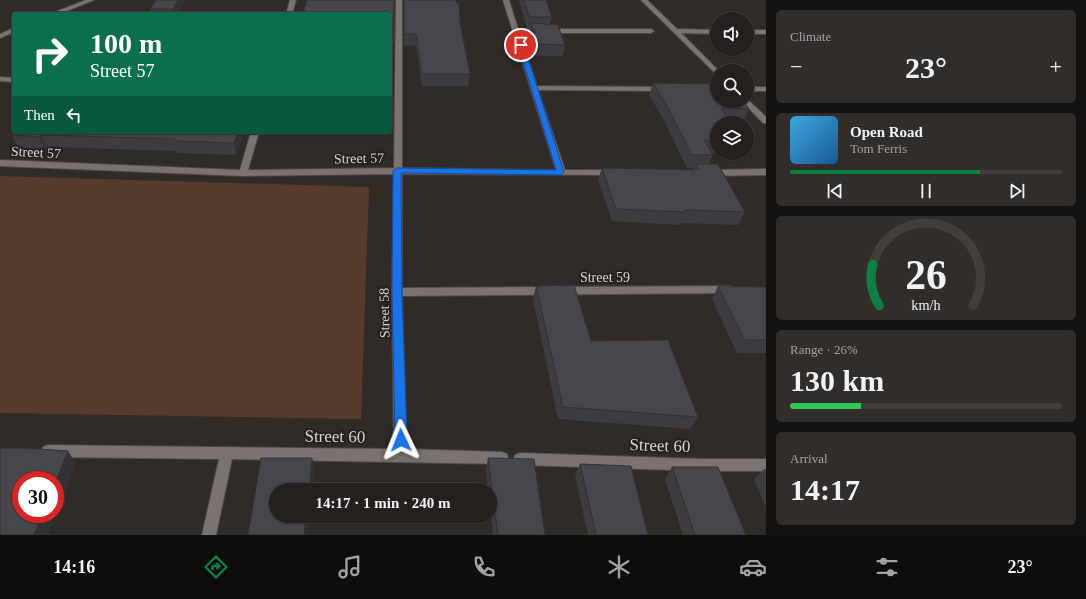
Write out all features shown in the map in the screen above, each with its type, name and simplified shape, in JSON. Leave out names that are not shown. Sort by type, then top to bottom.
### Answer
[{"type":"street","points":[[58,12],[91,0]]},
{"type":"street","points":[[290,12],[293,0]]},
{"type":"street","name":"Street 58","points":[[398,0],[397,292],[401,455]]},
{"type":"street","points":[[506,0],[561,172]]},
{"type":"street","points":[[644,0],[710,65]]},
{"type":"street","points":[[0,36],[12,31]]},
{"type":"street","points":[[516,31],[651,31]]},
{"type":"street","points":[[676,31],[710,32]]},
{"type":"street","points":[[754,32],[766,32]]},
{"type":"street","points":[[0,79],[12,80]]},
{"type":"street","points":[[534,88],[676,89]]},
{"type":"street","points":[[755,89],[766,89]]},
{"type":"street","points":[[753,108],[766,121]]},
{"type":"street","points":[[243,173],[254,134]]},
{"type":"street","name":"Street 57","points":[[0,163],[243,173],[397,171],[622,173]]},
{"type":"street","points":[[699,173],[766,172]]},
{"type":"street","name":"Street 59","points":[[397,292],[739,290]]},
{"type":"street","name":"Street 60","points":[[39,451],[401,455],[702,465],[766,465]]},
{"type":"street","points":[[209,535],[227,453]]},
{"type":"shaded area","points":[[0,176],[369,187],[361,419],[0,413]]},
{"type":"building","points":[[156,0],[178,0],[173,9],[150,9]]},
{"type":"building","points":[[307,0],[394,0],[394,34],[392,34],[392,12],[304,12]]},
{"type":"building","points":[[404,0],[456,0],[456,3],[459,3],[460,22],[470,74],[422,74],[416,34],[404,34]]},
{"type":"building","points":[[524,0],[546,0],[552,17],[529,17]]},
{"type":"building","points":[[531,23],[558,25],[565,45],[537,44]]},
{"type":"building","points":[[653,83],[710,84],[710,108],[721,108],[726,116],[710,116],[710,140],[704,140],[710,150],[710,155],[692,155],[668,108]]},
{"type":"building","points":[[721,108],[748,108],[749,109]]},
{"type":"building","points":[[237,134],[234,143],[174,141],[175,139],[41,135],[39,137],[12,135]]},
{"type":"building","points":[[696,164],[718,164],[745,212],[685,210],[686,212],[616,209],[602,168],[699,170]]},
{"type":"building","points":[[574,285],[591,341],[668,340],[698,417],[563,407],[536,286]]},
{"type":"building","points":[[718,286],[766,287],[766,340],[745,340]]},
{"type":"building","points":[[0,448],[68,451],[60,471],[12,471],[12,523],[39,523],[34,535],[0,535]]},
{"type":"building","points":[[261,458],[312,458],[310,483],[269,483],[269,523],[305,523],[304,535],[248,535]]},
{"type":"building","points":[[488,458],[534,459],[545,535],[498,535],[496,523],[497,483],[491,483]]},
{"type":"building","points":[[580,464],[631,466],[648,535],[596,535]]},
{"type":"building","points":[[672,467],[718,467],[746,535],[695,535]]},
{"type":"route","points":[[401,440],[397,292],[397,171],[561,172],[521,45]]}]
